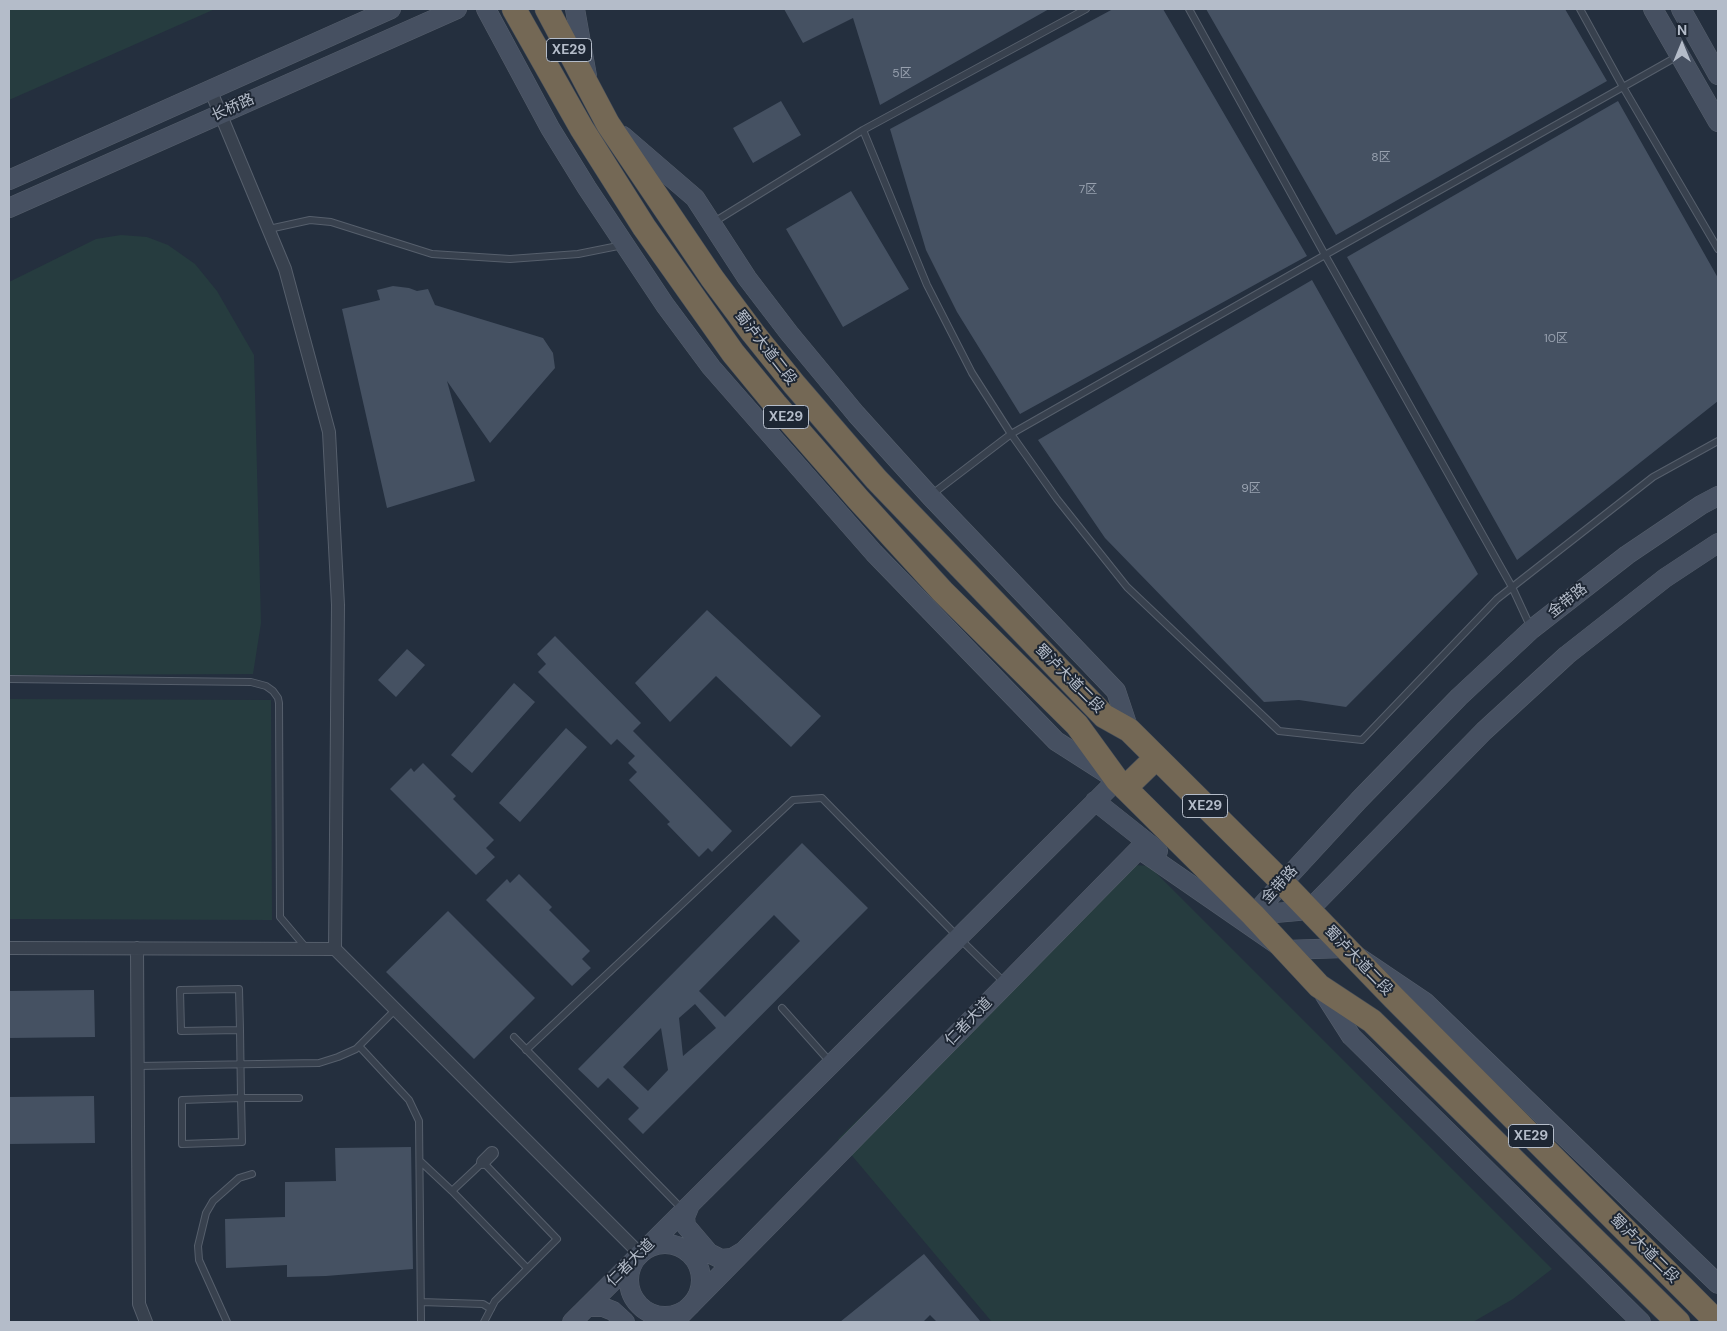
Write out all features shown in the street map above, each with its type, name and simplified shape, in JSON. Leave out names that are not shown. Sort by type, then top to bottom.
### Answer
[{"type":"highway","name":"蜀泸大道二段","points":[[514,9],[582,130],[634,211],[733,353],[832,470],[942,591],[1077,725],[1121,784],[1253,915],[1319,986],[1372,1021],[1678,1322]]},
{"type":"highway","name":"蜀泸大道二段","points":[[547,9],[608,124],[712,278],[794,384],[876,479],[1104,716],[1129,730],[1717,1322]]},
{"type":"highway","points":[[1121,784],[1156,758]]},
{"type":"highway","points":[[1372,1021],[1394,998]]},
{"type":"street","name":"长桥路","points":[[9,180],[391,9]]},
{"type":"street","name":"长桥路","points":[[9,208],[457,9]]},
{"type":"street","points":[[486,9],[550,128],[587,188],[665,306],[711,367],[874,553],[1056,741],[1121,784]]},
{"type":"street","points":[[575,9],[590,92]]},
{"type":"street","points":[[1653,9],[1718,122]]},
{"type":"street","points":[[1681,9],[1718,76]]},
{"type":"street","points":[[210,89],[285,269],[329,432],[338,605],[335,949]]},
{"type":"street","points":[[608,124],[695,198],[747,278],[789,333],[856,414],[930,496],[1116,691],[1129,730]]},
{"type":"street","name":"金带路","points":[[1253,915],[1359,800],[1459,697],[1532,629],[1627,555],[1701,505],[1718,496]]},
{"type":"street","points":[[1309,910],[1484,731],[1560,662],[1665,578],[1718,543]]},
{"type":"street","name":"仁者大道","points":[[572,1322],[1095,801],[1121,784]]},
{"type":"street","points":[[1095,801],[1286,950],[1345,948],[1425,1002],[1718,1284]]},
{"type":"street","name":"仁者大道","points":[[674,1322],[1139,849],[1286,950]]},
{"type":"street","name":"金带路","points":[[1253,915],[1309,910]]},
{"type":"street","points":[[9,948],[335,949],[640,1254]]},
{"type":"street","points":[[137,948],[139,1304],[146,1322]]},
{"type":"street","points":[[1319,986],[1351,1036],[1641,1322]]},
{"type":"street","points":[[687,1208],[686,1226],[709,1253],[721,1259],[732,1258],[742,1252]]},
{"type":"street","points":[[656,1245],[674,1245],[682,1248],[695,1260],[701,1277],[701,1286],[688,1308],[673,1315],[665,1316],[650,1313],[637,1304],[630,1288],[629,1278],[630,1269],[640,1254],[656,1245]]},
{"type":"street","points":[[587,1307],[603,1307],[613,1311],[624,1322]]},
{"type":"lane","points":[[712,224],[863,130],[1086,9]]},
{"type":"lane","points":[[1189,9],[1512,588],[1532,629]]},
{"type":"lane","points":[[1580,9],[1623,87],[1718,249]]},
{"type":"lane","points":[[930,496],[1012,434],[1325,255],[1680,56]]},
{"type":"lane","points":[[863,130],[927,285],[972,373],[1012,434],[1057,499],[1127,587],[1279,731],[1362,740],[1497,599],[1653,477],[1718,441]]},
{"type":"lane","points":[[269,229],[310,220],[331,222],[432,254],[510,259],[578,254],[624,245]]},
{"type":"lane","points":[[9,679],[251,682],[266,686],[273,691],[278,698],[279,704],[280,917],[307,949]]},
{"type":"lane","points":[[526,1050],[793,800],[822,798],[958,938],[1006,984]]},
{"type":"lane","points":[[240,1030],[180,1031],[180,990],[239,989],[240,1030],[240,1064],[241,1098],[242,1142],[182,1144],[182,1100],[241,1098],[299,1098]]},
{"type":"lane","points":[[782,1008],[832,1064]]},
{"type":"lane","points":[[138,1066],[319,1063],[338,1057],[359,1046],[396,1009]]},
{"type":"lane","points":[[514,1037],[687,1208]]},
{"type":"lane","points":[[359,1046],[409,1100],[419,1121],[420,1322]]},
{"type":"lane","points":[[452,1191],[487,1158],[557,1239],[495,1301],[484,1322]]},
{"type":"lane","points":[[420,1161],[527,1268]]},
{"type":"lane","points":[[227,1322],[199,1260],[198,1246],[206,1213],[213,1201],[239,1178],[252,1174]]},
{"type":"lane","points":[[420,1302],[483,1304],[491,1309]]},
{"type":"green space","points":[[9,9],[215,9],[9,100]]},
{"type":"green space","points":[[121,235],[147,237],[168,245],[195,264],[217,291],[254,355],[261,623],[253,674],[9,675],[9,282],[96,239]]},
{"type":"green space","points":[[9,699],[271,700],[272,920],[9,919]]},
{"type":"green space","points":[[1120,864],[1149,866],[1552,1269],[1513,1299],[1473,1322],[992,1322],[838,1139]]},
{"type":"building","points":[[784,9],[1049,9],[880,105],[853,18],[803,43]]},
{"type":"building","points":[[1113,9],[1163,9],[1307,256],[1020,414],[957,312],[926,250],[890,129]]},
{"type":"building","points":[[1206,9],[1565,9],[1607,81],[1336,235]]},
{"type":"building","points":[[781,101],[801,135],[753,163],[733,128]]},
{"type":"building","points":[[1618,101],[1718,278],[1718,401],[1517,560],[1347,257]]},
{"type":"building","points":[[851,191],[909,289],[843,327],[786,229]]},
{"type":"building","points":[[1312,280],[1478,574],[1346,707],[1299,700],[1264,702],[1105,538],[1038,440]]},
{"type":"building","points":[[393,286],[417,291],[428,289],[435,305],[543,338],[553,353],[555,368],[490,443],[447,381],[475,481],[387,508],[342,309],[380,300],[377,290]]},
{"type":"building","points":[[707,610],[821,716],[791,747],[716,676],[670,722],[635,683]]},
{"type":"building","points":[[555,636],[641,723],[633,731],[732,831],[712,852],[708,848],[699,857],[667,824],[670,822],[629,780],[637,772],[628,763],[635,756],[617,739],[611,745],[538,672],[546,664],[537,654]]},
{"type":"building","points":[[407,649],[425,665],[396,697],[378,680]]},
{"type":"building","points":[[514,683],[535,702],[472,773],[451,755]]},
{"type":"building","points":[[566,728],[587,747],[520,822],[499,803]]},
{"type":"building","points":[[423,763],[456,796],[453,799],[494,840],[486,848],[495,857],[476,875],[390,789],[411,768],[414,772]]},
{"type":"building","points":[[802,843],[868,908],[643,1134],[628,1119],[639,1108],[608,1078],[598,1088],[578,1069]],"holes":[[[774,915],[800,941],[725,1017],[699,991]],[[695,1004],[716,1028],[683,1056],[679,1018]],[[661,1028],[668,1070],[648,1091],[623,1067]]]},
{"type":"building","points":[[519,874],[552,907],[549,910],[590,951],[582,959],[591,968],[572,986],[486,900],[507,879],[510,883]]},
{"type":"building","points":[[448,911],[535,998],[474,1059],[386,972]]},
{"type":"building","points":[[94,990],[95,1037],[9,1038],[9,991]]},
{"type":"building","points":[[94,1096],[95,1143],[9,1144],[9,1097]]},
{"type":"building","points":[[411,1147],[413,1269],[287,1277],[287,1265],[226,1268],[225,1219],[285,1217],[285,1182],[336,1181],[335,1148]]},
{"type":"building","points":[[924,1254],[981,1322],[937,1322],[930,1315],[923,1322],[840,1322]]}]
